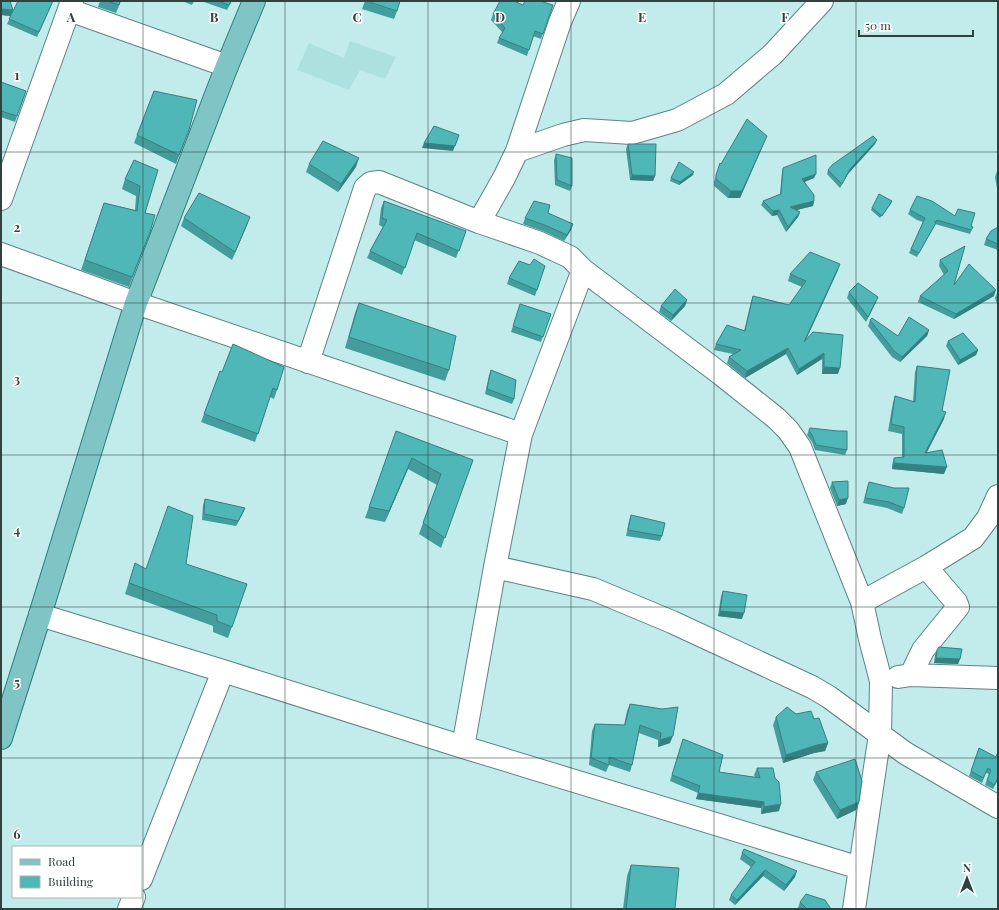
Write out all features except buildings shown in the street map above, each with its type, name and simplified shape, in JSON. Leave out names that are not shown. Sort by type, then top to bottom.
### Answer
[{"type":"main road","points":[[1,738],[5,715],[40,615],[136,302],[227,66],[254,1]]},
{"type":"street","points":[[479,222],[504,178],[517,151],[560,22],[569,1]]},
{"type":"street","points":[[517,151],[563,135],[584,130],[632,133],[677,120],[726,94],[773,54],[822,1]]},
{"type":"street","points":[[1,199],[71,6],[227,66]]},
{"type":"street","points":[[308,362],[365,188],[371,183],[379,182],[479,222],[540,243],[570,257],[584,270],[722,375],[776,418],[788,430],[800,447],[862,602],[881,681],[880,734],[854,909]]},
{"type":"street","points":[[1,254],[308,362],[521,434]]},
{"type":"street","points":[[463,747],[521,434],[584,270]]},
{"type":"street","points":[[862,602],[926,567],[973,538],[993,521],[998,496]]},
{"type":"street","points":[[496,567],[593,589],[812,687],[829,697],[905,753],[998,807]]},
{"type":"street","points":[[911,675],[923,650],[958,607],[956,602],[926,567]]},
{"type":"street","points":[[40,615],[463,747],[860,868]]},
{"type":"street","points":[[142,876],[223,671]]},
{"type":"street","points":[[881,681],[911,675],[998,678]]},
{"type":"street","points":[[129,909],[134,898]]},
{"type":"shaded area","points":[[350,41],[396,57],[385,79],[360,70],[349,90],[297,70],[309,43],[344,58]]}]
